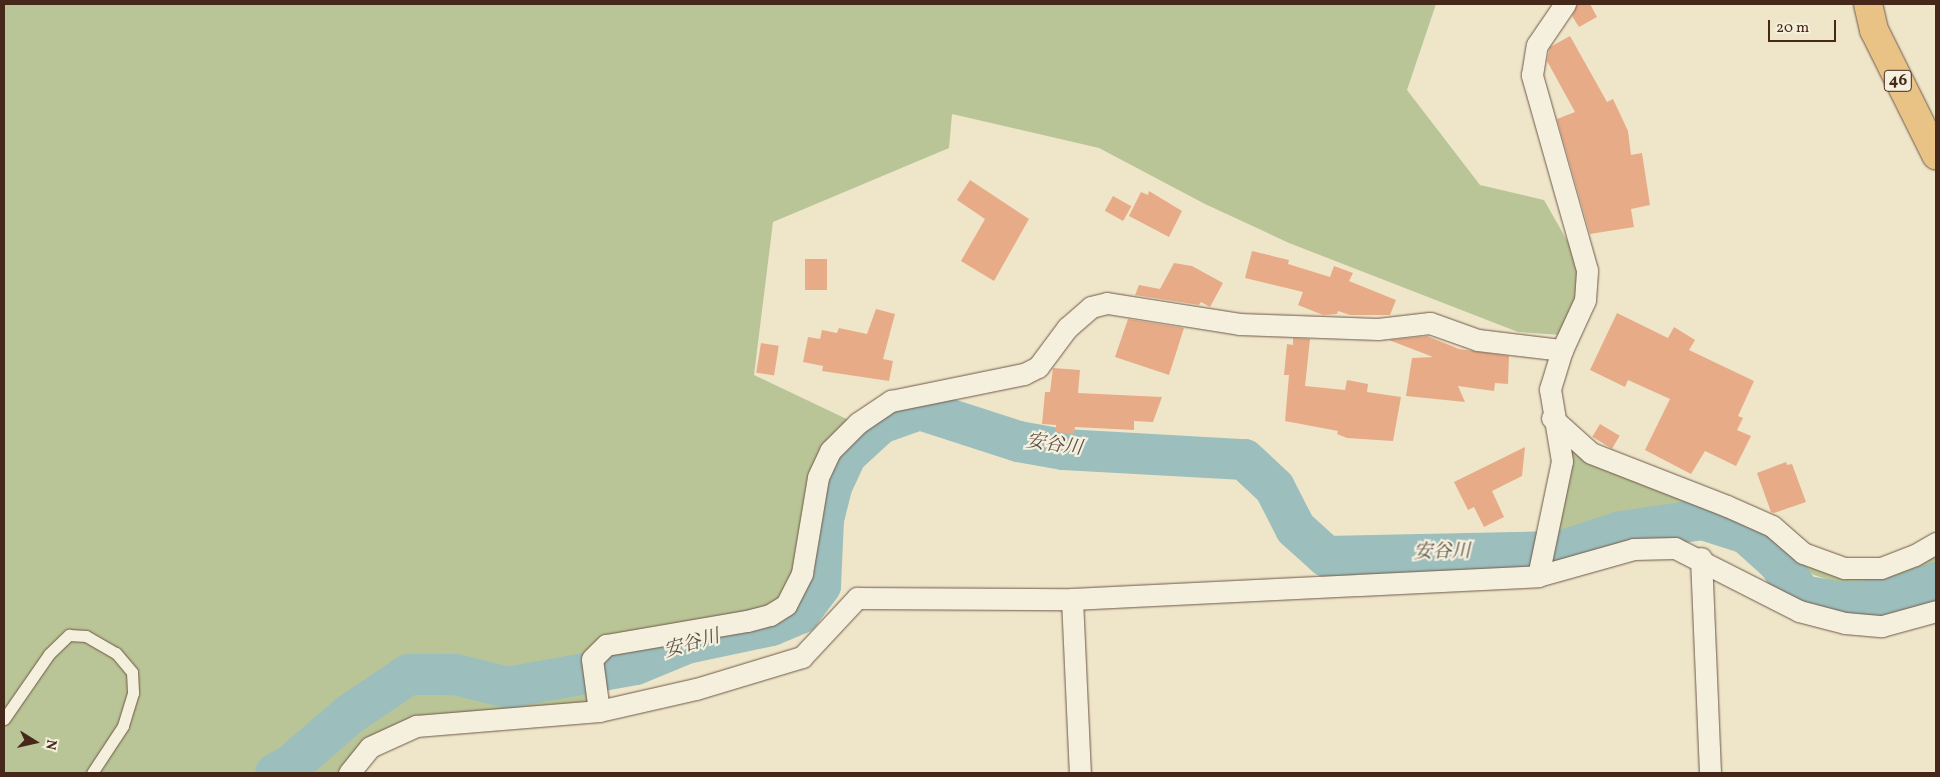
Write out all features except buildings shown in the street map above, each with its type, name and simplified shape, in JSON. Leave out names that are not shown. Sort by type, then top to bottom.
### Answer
[{"type":"main road","name":"46","points":[[1868,4],[1874,30],[1936,155]]},
{"type":"street","points":[[1539,572],[1562,461],[1552,418],[1550,389],[1562,350],[1585,300],[1587,270],[1532,75],[1537,44],[1565,4]]},
{"type":"street","points":[[599,705],[592,658],[606,645],[747,621],[770,614],[786,605],[802,574],[818,477],[830,451],[858,424],[891,401],[1024,374],[1038,366],[1067,328],[1091,307],[1107,303],[1239,324],[1378,329],[1430,323],[1478,340],[1562,350]]},
{"type":"street","points":[[1552,418],[1592,453],[1728,506],[1772,526],[1804,553],[1844,568],[1880,568],[1915,555],[1936,543]]},
{"type":"street","points":[[349,773],[370,747],[416,726],[599,705],[696,689],[802,657],[857,598],[1072,599],[1539,572],[1634,549],[1675,548],[1701,558],[1749,588],[1799,611],[1845,623],[1882,626],[1936,611]]},
{"type":"street","points":[[1701,558],[1710,773]]},
{"type":"street","points":[[1072,599],[1080,773]]},
{"type":"lane","points":[[4,719],[49,654],[69,635],[86,636],[116,653],[132,672],[133,693],[123,726],[92,773]]},
{"type":"green space","points":[[4,4],[1436,4],[1407,90],[1480,185],[1544,200],[1576,256],[1580,297],[1562,335],[1518,332],[1289,243],[1205,204],[1099,148],[952,114],[949,148],[773,222],[754,375],[853,422],[827,445],[796,578],[774,607],[609,639],[590,704],[413,721],[343,773],[4,773]]},
{"type":"green space","points":[[1571,447],[1763,527],[1832,571],[1936,548],[1936,565],[1922,575],[1878,586],[1847,586],[1814,575],[1782,557],[1759,534],[1706,511],[1674,519],[1639,521],[1548,541]]},
{"type":"waterway","name":"安谷川","points":[[275,773],[290,765],[349,714],[408,674],[455,674],[507,687],[635,664],[686,643],[771,625],[799,613],[820,585],[823,519],[831,486],[846,454],[880,423],[919,409],[1018,441],[1063,449],[1244,459],[1274,487],[1295,528],[1326,556],[1560,551],[1621,531],[1702,519],[1746,533],[1778,562],[1801,595],[1841,602],[1889,599],[1936,582]]}]
